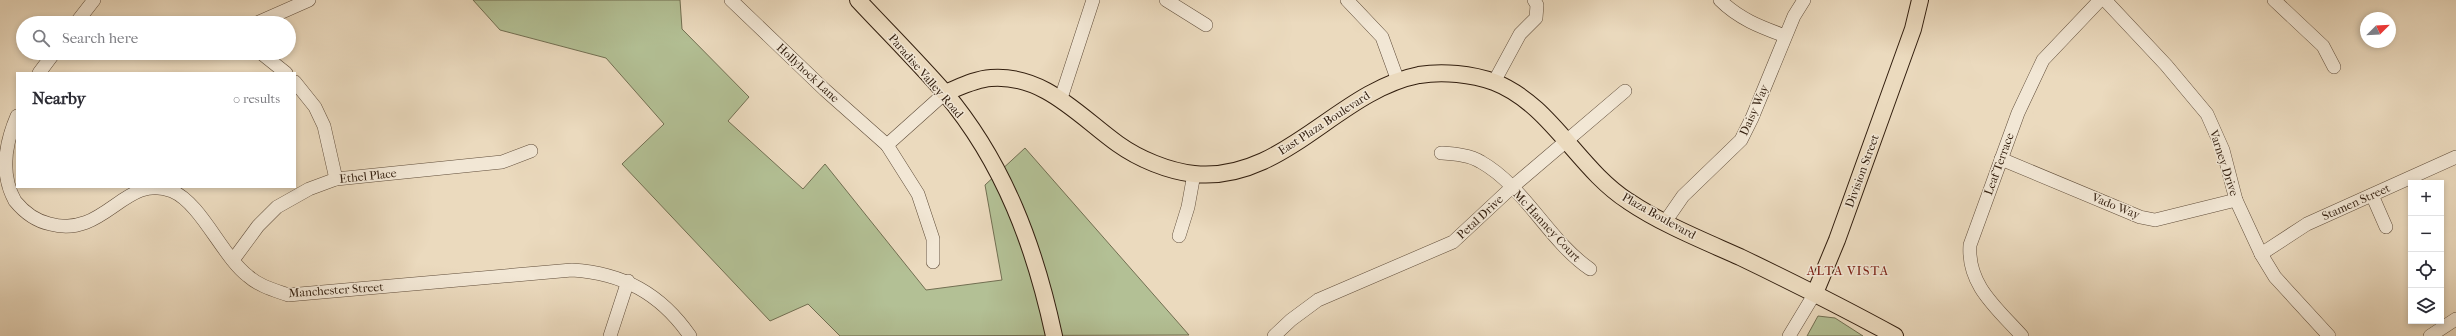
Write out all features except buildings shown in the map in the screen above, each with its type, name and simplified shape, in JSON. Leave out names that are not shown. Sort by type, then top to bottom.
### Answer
[{"type":"main road","name":"Paradise Valley Road","points":[[858,0],[945,93],[969,125],[996,167],[1016,207],[1045,295],[1054,336]]},
{"type":"main road","name":"Division Street","points":[[1815,293],[1838,240],[1911,36],[1920,0]]},
{"type":"main road","name":"Plaza Boulevard","points":[[1398,81],[1419,75],[1443,73],[1494,82],[1532,106],[1598,179],[1628,201],[1665,222],[1815,293],[1895,336]]},
{"type":"main road","name":"East Plaza Boulevard","points":[[945,93],[978,80],[992,78],[1028,82],[1061,98],[1120,145],[1139,156],[1164,167],[1194,174],[1244,169],[1269,159],[1291,147],[1361,98],[1378,88],[1398,81]]},
{"type":"street","points":[[81,16],[94,0]]},
{"type":"street","points":[[273,16],[309,0]]},
{"type":"street","name":"Hollyhock Lane","points":[[731,0],[824,90],[887,145],[918,194],[933,239],[933,262]]},
{"type":"street","points":[[1061,98],[1093,0]]},
{"type":"street","points":[[1166,0],[1206,25]]},
{"type":"street","points":[[1347,0],[1382,37],[1398,81]]},
{"type":"street","points":[[1494,82],[1520,34],[1536,18],[1537,5],[1534,0]]},
{"type":"street","points":[[1720,0],[1729,10],[1752,24],[1785,36]]},
{"type":"street","name":"Daisy Way","points":[[1665,222],[1683,196],[1741,140],[1752,118],[1785,36],[1804,0]]},
{"type":"street","name":"Leaf Terrace","points":[[2022,336],[1980,288],[1973,274],[1970,260],[1970,244],[2025,97],[2043,60],[2100,0]]},
{"type":"street","name":"Varney Drive","points":[[2105,0],[2166,65],[2207,114],[2223,150],[2236,200],[2261,254],[2276,277],[2329,336]]},
{"type":"street","points":[[2274,0],[2323,46],[2334,67]]},
{"type":"street","points":[[40,72],[49,60]]},
{"type":"street","points":[[270,60],[285,72]]},
{"type":"street","points":[[296,83],[315,107],[324,126],[336,179]]},
{"type":"street","name":"Petal Drive","points":[[1274,336],[1291,320],[1318,300],[1453,242],[1511,188],[1625,91]]},
{"type":"street","points":[[887,145],[945,93]]},
{"type":"street","name":"Manchester Street","points":[[16,118],[5,143],[2,160],[5,197],[37,219],[54,225],[71,226],[96,220],[140,190],[153,188],[166,190],[188,202],[247,276],[260,285],[288,295],[572,270],[594,271],[628,281],[658,299],[675,315],[690,336]]},
{"type":"street","name":"Ethel Place","points":[[233,260],[258,226],[278,207],[309,189],[336,179],[502,162],[531,151]]},
{"type":"street","name":"Mc Hanney Court","points":[[1441,153],[1457,155],[1480,161],[1511,188],[1574,258],[1590,269]]},
{"type":"street","name":"Stamen Street","points":[[2261,254],[2307,224],[2456,157]]},
{"type":"street","name":"Vado Way","points":[[2001,159],[2134,214],[2156,220],[2236,200]]},
{"type":"street","points":[[1179,236],[1188,207],[1194,174]]},
{"type":"street","points":[[2372,195],[2386,227]]},
{"type":"street","points":[[610,336],[628,281]]},
{"type":"street","name":"Division Street","points":[[1789,336],[1815,293]]},
{"type":"street","points":[[2430,336],[2456,319]]},
{"type":"green space","points":[[473,0],[680,0],[682,29],[749,97],[728,121],[803,189],[825,164],[926,290],[1002,280],[985,185],[1025,148],[1189,335],[840,336],[808,304],[770,321],[622,164],[664,124],[606,58],[500,30]]},
{"type":"green space","points":[[1818,316],[1835,318],[1863,336],[1807,336]]},
{"type":"district","name":"ALTA VISTA","points":[[1848,270]]}]
